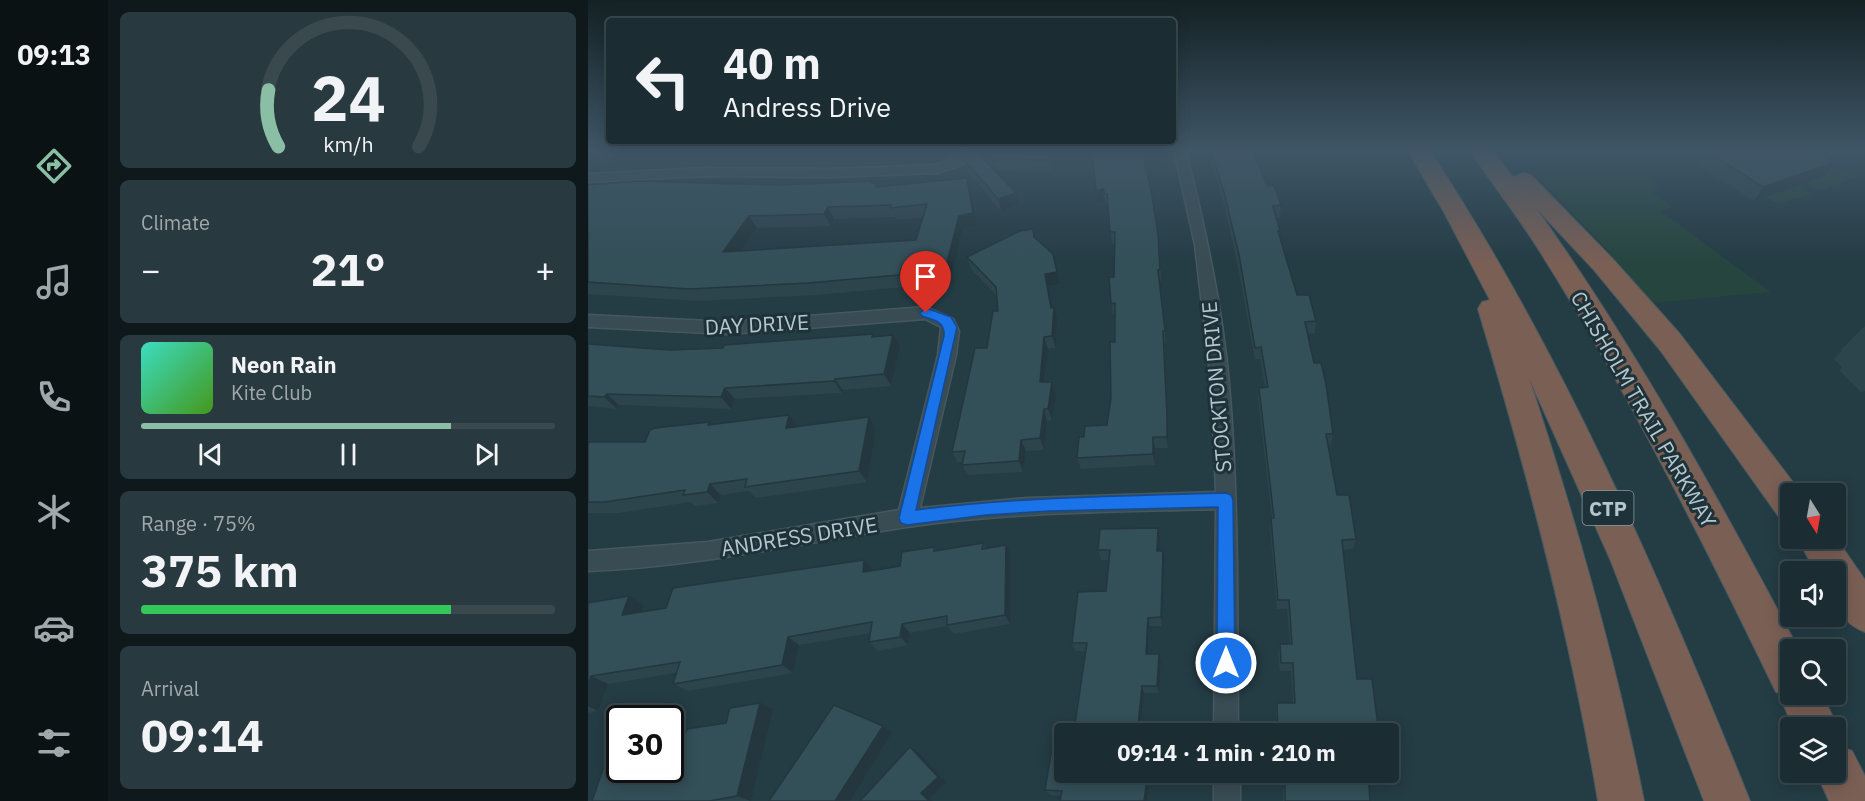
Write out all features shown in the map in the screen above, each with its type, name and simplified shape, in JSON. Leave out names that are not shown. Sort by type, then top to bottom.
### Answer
[{"type":"highway","name":"CTP","points":[[1442,188],[1465,225],[1561,408],[1616,525],[1682,684],[1727,801]]},
{"type":"highway","name":"CHISHOLM TRAIL PARKWAY","points":[[1509,188],[1536,224],[1659,428],[1780,656]]},
{"type":"highway","points":[[1530,188],[1603,264],[1670,342],[1780,491]]},
{"type":"highway","points":[[1465,225],[1523,405],[1578,598],[1621,801]]},
{"type":"highway","points":[[1822,549],[1865,613]]},
{"type":"highway","points":[[1844,783],[1853,801]]},
{"type":"street","name":"STOCKTON DRIVE","points":[[1189,188],[1202,245],[1220,382],[1226,500],[1226,723]]},
{"type":"street","name":"DAY DRIVE","points":[[588,321],[729,328],[926,313],[946,320],[951,327],[950,336],[907,518]]},
{"type":"street","name":"ANDRESS DRIVE","points":[[588,561],[679,556],[907,518],[986,508],[1049,504],[1226,500]]},
{"type":"street","points":[[1227,783],[1227,801]]},
{"type":"green space","points":[[1550,188],[1658,188],[1651,192],[1672,207],[1660,211],[1771,292],[1652,303],[1609,252]]},
{"type":"green space","points":[[1753,188],[1765,188],[1774,194],[1791,188],[1802,188],[1812,194],[1777,204]]},
{"type":"building","points":[[588,188],[969,188],[973,213],[959,216],[947,262],[902,267],[899,275],[808,283],[689,289],[588,282]],"holes":[[[927,204],[916,240],[723,252],[749,216],[824,214],[828,207],[891,205],[891,208]]]},
{"type":"building","points":[[989,188],[1012,188],[1016,193],[998,199]]},
{"type":"building","points":[[1096,188],[1151,188],[1158,234],[1160,269],[1158,270],[1165,331],[1163,331],[1167,416],[1167,437],[1153,437],[1153,454],[1077,458],[1079,437],[1084,437],[1085,426],[1107,425],[1111,398],[1110,342],[1115,342],[1115,303],[1111,304],[1109,277],[1114,277],[1115,232],[1110,232],[1107,194],[1103,189],[1096,191]]},
{"type":"building","points":[[1223,188],[1275,188],[1281,205],[1273,206],[1280,231],[1278,231],[1297,295],[1309,295],[1316,321],[1305,322],[1314,363],[1321,363],[1326,384],[1333,434],[1326,434],[1337,495],[1349,495],[1356,539],[1342,540],[1357,679],[1372,679],[1378,723],[1278,723],[1277,703],[1295,703],[1293,663],[1281,663],[1280,644],[1292,644],[1289,600],[1278,600],[1271,518],[1274,518],[1259,388],[1268,387],[1261,347],[1255,348],[1239,255]]},
{"type":"building","points":[[1033,229],[1034,237],[1053,254],[1057,272],[1045,274],[1051,308],[1054,307],[1052,336],[1044,337],[1040,382],[1052,382],[1048,409],[1044,409],[1040,438],[1021,440],[1019,461],[962,465],[965,451],[952,452],[975,348],[987,348],[993,311],[998,311],[996,287],[967,257],[1020,231]]},
{"type":"building","points":[[873,334],[872,337],[893,335],[884,374],[835,379],[834,381],[725,388],[721,397],[607,394],[604,397],[588,396],[588,344],[670,350],[723,348],[724,345]]},
{"type":"building","points":[[789,415],[786,428],[869,417],[859,471],[745,487],[747,479],[710,484],[707,492],[683,495],[685,490],[605,502],[588,502],[588,442],[645,442],[650,430],[655,428],[710,422],[708,425]]},
{"type":"building","points":[[1158,528],[1157,551],[1163,551],[1161,617],[1148,618],[1146,654],[1159,654],[1157,686],[1142,686],[1138,723],[1075,723],[1087,643],[1072,643],[1078,592],[1106,591],[1110,550],[1098,550],[1100,529]]},
{"type":"building","points":[[983,543],[982,549],[1006,545],[1005,615],[947,625],[947,616],[902,624],[900,637],[869,642],[872,622],[788,637],[782,665],[673,684],[680,662],[591,676],[588,685],[588,603],[629,596],[622,615],[666,608],[673,588],[864,560],[863,572],[900,566],[902,552],[934,547],[934,551]]},
{"type":"building","points":[[760,703],[737,796],[709,801],[592,801],[606,761],[606,783],[684,783],[684,735],[687,729],[726,723],[730,708]]},
{"type":"building","points":[[834,705],[883,726],[835,801],[769,801]]},
{"type":"building","points":[[1054,736],[1054,783],[1146,783],[1144,801],[1060,801],[1062,791],[1045,790]]},
{"type":"building","points":[[910,747],[938,777],[921,793],[929,801],[860,801]]},
{"type":"building","points":[[1369,783],[1370,801],[1285,801],[1285,784]]},
{"type":"route","points":[[926,313],[946,320],[951,327],[947,355],[907,518],[986,508],[1049,504],[1226,500],[1226,663]]}]
